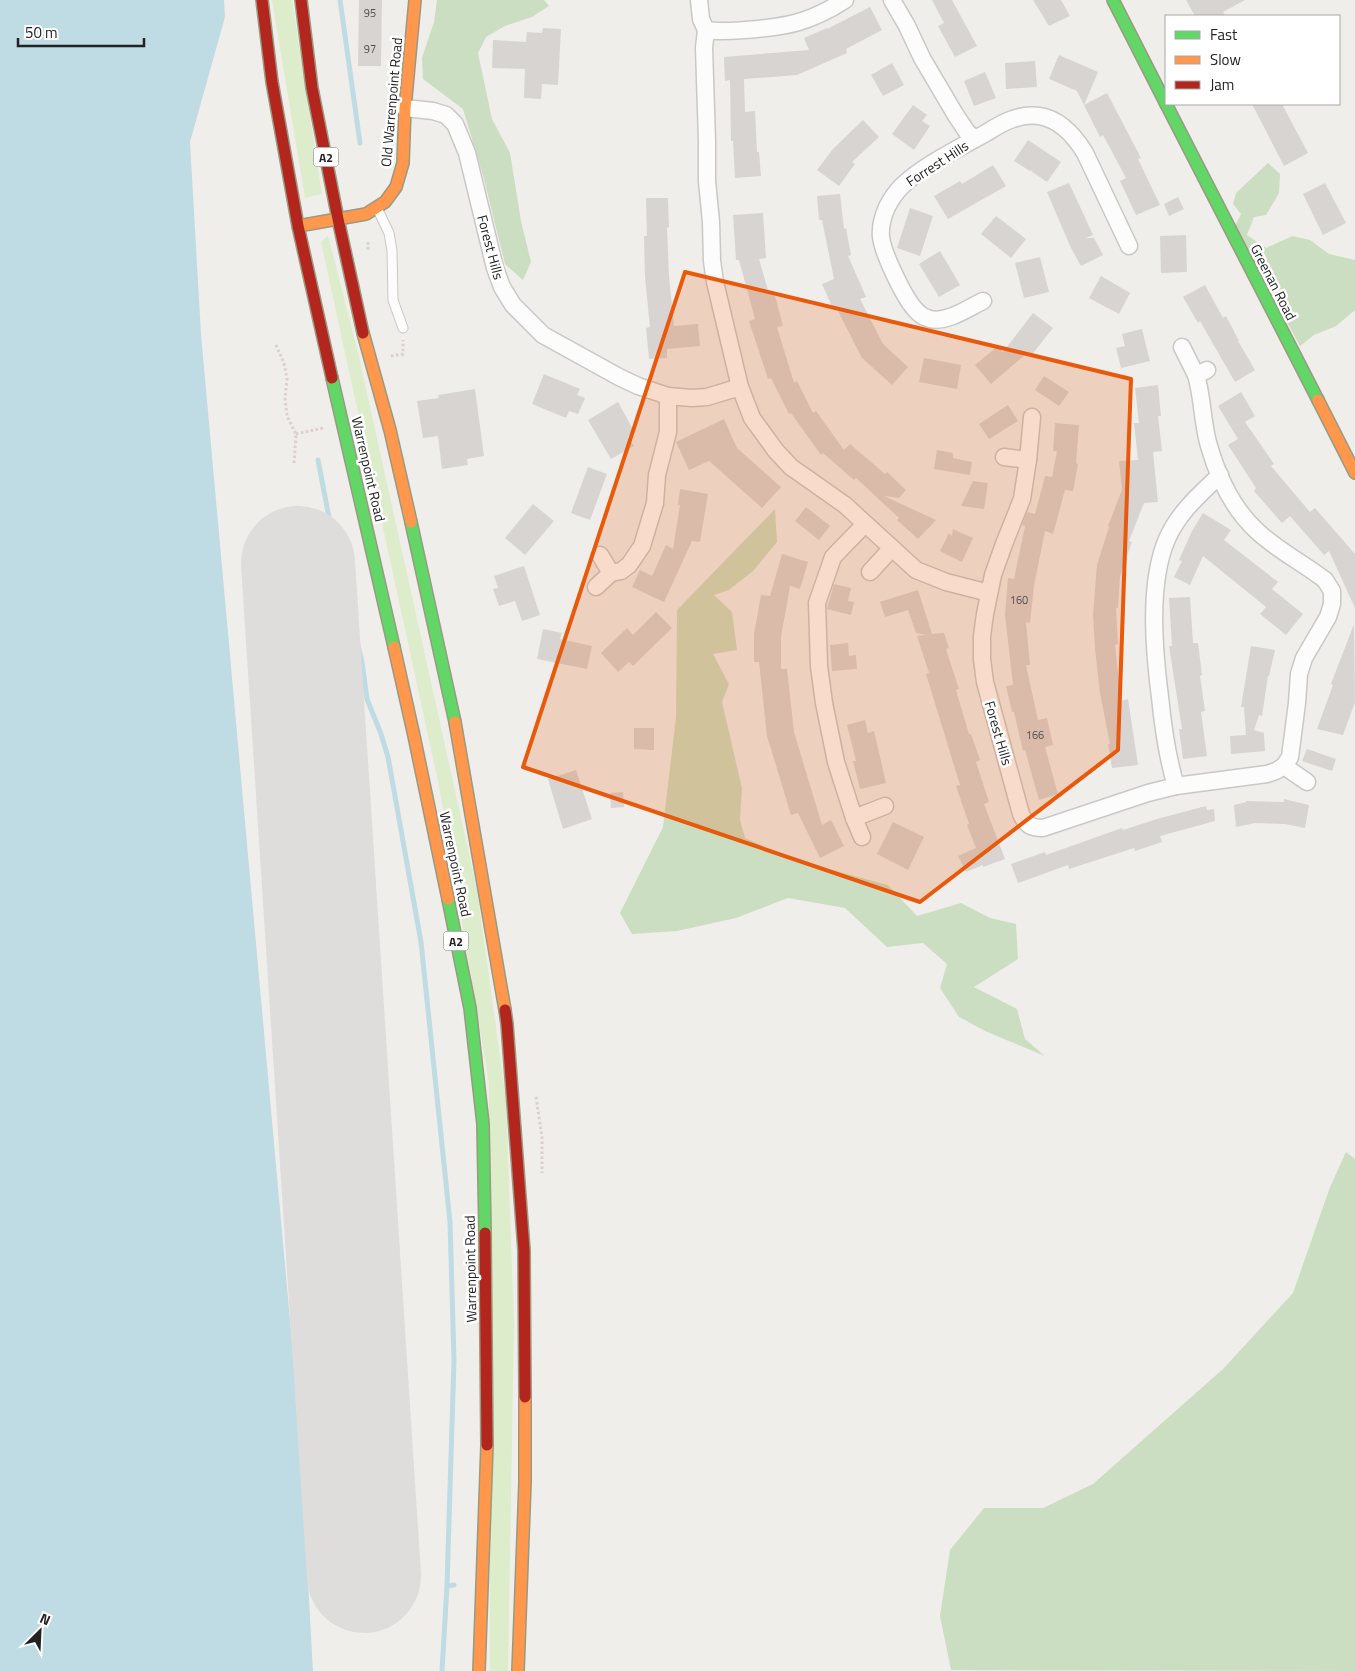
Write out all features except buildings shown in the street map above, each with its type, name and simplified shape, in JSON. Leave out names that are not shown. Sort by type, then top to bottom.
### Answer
[{"type":"main road","name":"A2","points":[[262,0],[272,82],[298,226]]},
{"type":"main road","name":"A2","points":[[301,0],[312,88],[338,219]]},
{"type":"main road","name":"Old Warrenpoint Road","points":[[298,226],[366,214],[385,202],[396,187],[403,163],[404,108],[415,0]]},
{"type":"main road","name":"Greenan Road","points":[[1113,0],[1165,102]]},
{"type":"main road","name":"Greenan Road","points":[[1167,105],[1355,473]]},
{"type":"main road","name":"Warrenpoint Road","points":[[338,219],[358,314],[390,430],[455,719],[507,1024],[524,1250],[525,1482],[518,1671]]},
{"type":"main road","name":"Warrenpoint Road","points":[[298,226],[414,736],[471,1018],[482,1124],[486,1247],[487,1440],[479,1671]]},
{"type":"street","points":[[699,0],[701,19],[706,30],[704,48],[707,181],[715,282],[740,387],[752,418],[776,451],[792,467],[845,505],[916,570],[946,582],[989,593],[1001,552],[1022,499],[1032,417]]},
{"type":"street","points":[[706,30],[718,32],[792,25],[821,14],[844,0]]},
{"type":"street","name":"Forrest Hills","points":[[892,0],[903,18],[922,58],[955,114],[974,139]]},
{"type":"street","name":"Forest Hills","points":[[404,108],[433,111],[446,115],[455,124],[467,153],[493,261],[502,287],[513,305],[543,335],[638,386],[668,396],[707,397],[740,387]]},
{"type":"street","name":"Forrest Hills","points":[[983,301],[958,314],[945,318],[932,319],[920,315],[911,305],[884,250],[881,237],[881,222],[893,197],[902,186],[925,169],[1011,119],[1025,116],[1040,116],[1054,121],[1077,140],[1130,246]]},
{"type":"street","points":[[1182,347],[1202,372],[1201,392],[1205,430],[1220,475],[1233,501],[1247,522],[1271,542],[1325,580],[1332,591],[1332,604],[1328,617],[1304,658],[1299,674],[1290,757],[1284,766],[1307,782]]},
{"type":"street","points":[[596,587],[611,573],[621,571],[628,565],[642,546],[655,503],[657,474],[668,432],[668,396]]},
{"type":"street","points":[[1004,457],[1028,460]]},
{"type":"street","points":[[1176,786],[1169,763],[1154,653],[1157,577],[1166,540],[1175,524],[1194,499],[1220,475]]},
{"type":"street","points":[[862,837],[836,762],[824,703],[817,603],[833,557],[865,524]]},
{"type":"street","points":[[870,572],[891,549]]},
{"type":"street","points":[[600,555],[611,573]]},
{"type":"street","name":"Forest Hills","points":[[989,593],[982,636],[985,682],[1021,814],[1026,823],[1033,828],[1043,828],[1101,808],[1176,786],[1267,774],[1284,766]]},
{"type":"street","points":[[854,818],[885,806]]},
{"type":"lane","points":[[376,207],[389,233],[392,251],[393,300],[403,328]]},
{"type":"path","points":[[386,357],[403,354],[403,328]]},
{"type":"path","points":[[276,345],[284,363],[287,379],[285,398],[287,416],[296,434],[294,463]]},
{"type":"path","points":[[296,434],[343,422]]},
{"type":"highlighted area","points":[[685,272],[1131,379],[1118,750],[920,902],[523,767]]},
{"type":"green space","points":[[272,0],[292,0],[322,194],[305,198]]},
{"type":"green space","points":[[437,0],[544,0],[549,6],[532,17],[505,26],[486,37],[478,53],[492,119],[510,153],[521,221],[531,262],[523,280],[505,264],[484,179],[463,109],[423,79],[422,58],[434,22]]},
{"type":"green space","points":[[1268,163],[1280,174],[1279,193],[1266,215],[1254,217],[1247,235],[1266,248],[1292,236],[1310,240],[1329,254],[1355,260],[1355,310],[1336,326],[1314,335],[1300,346],[1269,289],[1266,270],[1254,264],[1234,228],[1241,214],[1233,204],[1236,193]]},
{"type":"green space","points":[[328,235],[359,357],[477,890],[506,1100],[514,1325],[508,1671],[490,1671],[489,1083],[439,786],[321,242]]},
{"type":"green space","points":[[775,509],[777,542],[753,571],[729,590],[714,595],[732,612],[737,650],[713,654],[729,684],[722,702],[742,788],[740,820],[745,838],[798,861],[888,885],[917,916],[961,903],[990,918],[1016,924],[1018,959],[974,987],[1017,1009],[1025,1039],[1045,1056],[987,1032],[959,1017],[940,988],[947,964],[923,943],[887,947],[845,908],[788,898],[736,918],[677,931],[632,934],[620,913],[663,827],[676,717],[677,610]]},
{"type":"green space","points":[[1346,1152],[1355,1159],[1355,1671],[951,1670],[940,1616],[950,1550],[984,1508],[1043,1508],[1093,1484],[1223,1369],[1293,1293],[1330,1187]]},
{"type":"water","points":[[0,0],[224,0],[225,17],[190,142],[201,334],[299,1420],[313,1671],[0,1671]]},
{"type":"waterway","points":[[340,0],[360,143]]},
{"type":"waterway","points":[[318,460],[336,554],[362,662],[367,699],[388,757],[421,942],[450,1222],[454,1360],[447,1586]]},
{"type":"waterway","points":[[442,1671],[447,1586],[454,1585]]},
{"type":"runway","points":[[298,563],[364,1576]]},
{"type":"traffic: fast","points":[[1113,0],[1165,102]]},
{"type":"traffic: fast","points":[[1167,105],[1318,400]]},
{"type":"traffic: fast","points":[[332,378],[394,647]]},
{"type":"traffic: fast","points":[[411,522],[455,722]]},
{"type":"traffic: fast","points":[[448,899],[470,1008],[483,1124],[485,1233]]},
{"type":"traffic: slow","points":[[298,226],[366,214],[385,202],[396,187],[403,163],[405,108],[415,0]]},
{"type":"traffic: slow","points":[[363,333],[390,430],[411,522]]},
{"type":"traffic: slow","points":[[1318,400],[1355,473]]},
{"type":"traffic: slow","points":[[394,647],[448,899]]},
{"type":"traffic: slow","points":[[455,722],[505,1010]]},
{"type":"traffic: slow","points":[[518,1671],[525,1482],[525,1397]]},
{"type":"traffic: slow","points":[[479,1671],[487,1445]]},
{"type":"traffic: jam","points":[[262,0],[272,82],[298,226],[332,378]]},
{"type":"traffic: jam","points":[[301,0],[312,88],[363,333]]},
{"type":"traffic: jam","points":[[505,1010],[524,1250],[525,1397]]},
{"type":"traffic: jam","points":[[485,1233],[487,1445]]}]
